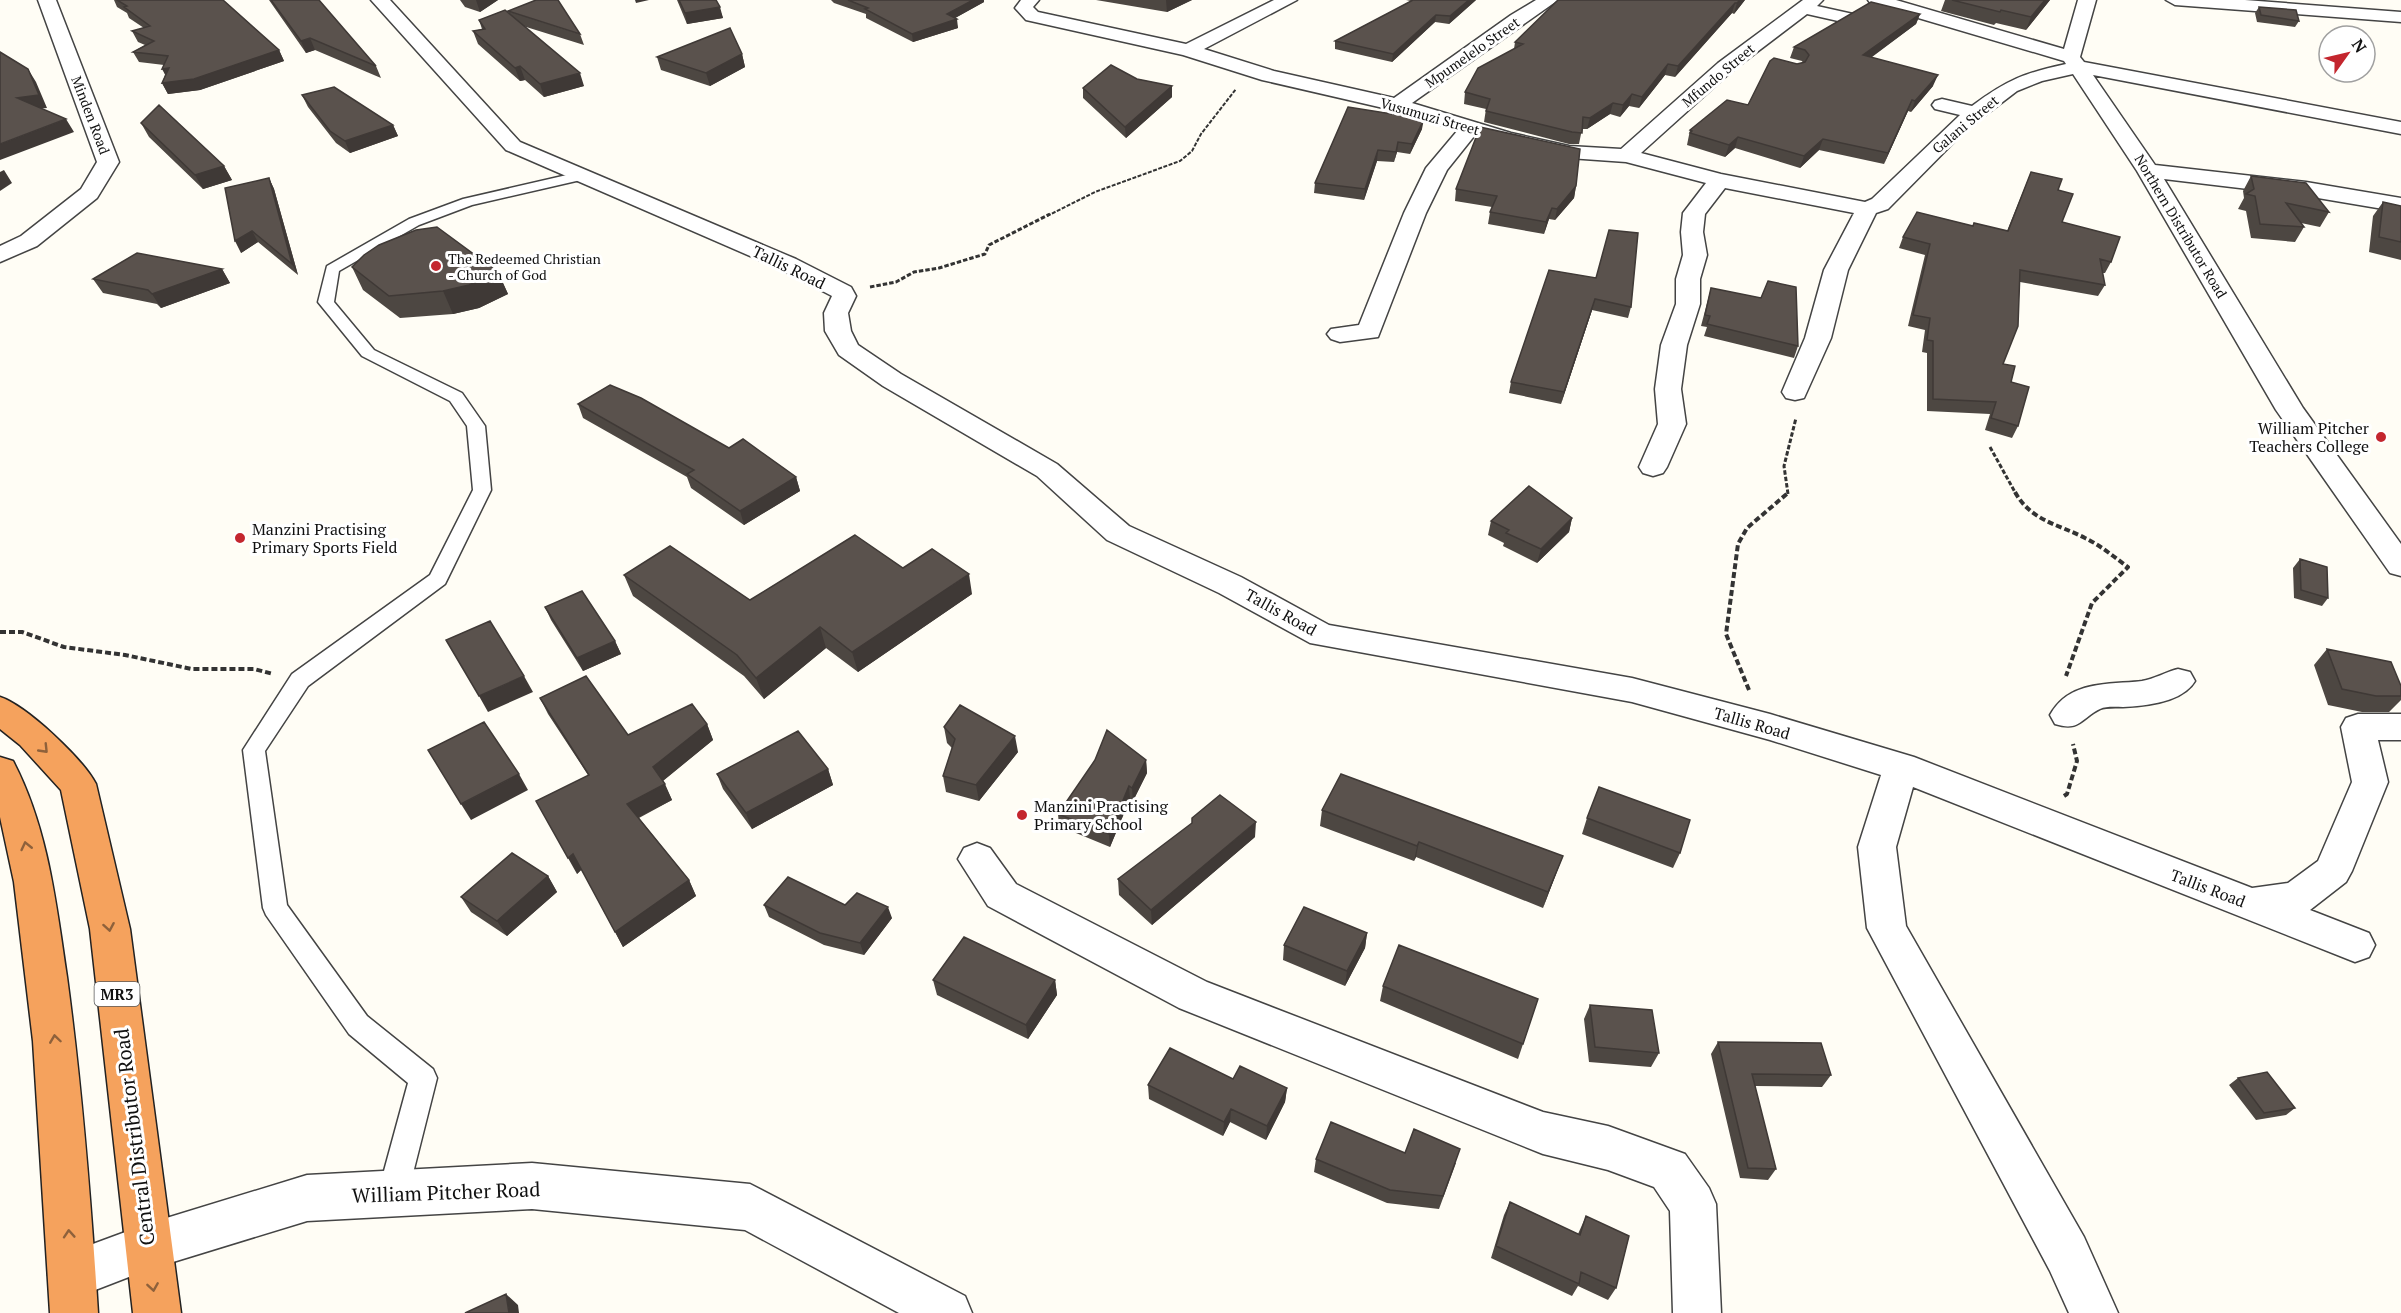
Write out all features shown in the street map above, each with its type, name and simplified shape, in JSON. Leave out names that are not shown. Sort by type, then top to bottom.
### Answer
[{"type":"highway","name":"Central Distributor Road","points":[[0,710],[32,736],[78,784],[110,929],[147,1247],[157,1313]]},
{"type":"highway","points":[[0,771],[15,801],[33,881],[56,1049],[73,1294]]},
{"type":"street","name":"Minden Road","points":[[0,255],[29,241],[89,193],[108,162],[47,0]]},
{"type":"street","name":"Tallis Road","points":[[380,0],[513,146],[788,264],[842,292],[844,296],[836,313],[838,331],[848,350],[892,380],[1047,470],[1118,533],[1230,585],[1321,635],[1632,690],[1901,767],[2355,945]]},
{"type":"street","points":[[1188,50],[1288,0]]},
{"type":"street","name":"Mpumelelo Street","points":[[1397,105],[1517,19],[1549,0]]},
{"type":"street","points":[[1876,0],[2075,62],[2401,128]]},
{"type":"street","points":[[2075,62],[2087,0]]},
{"type":"street","points":[[2175,0],[2401,17]]},
{"type":"street","points":[[1809,4],[1846,18]]},
{"type":"street","name":"Mfundo Street","points":[[1626,156],[1743,53],[1809,4]]},
{"type":"street","name":"Vusumuzi Street","points":[[1031,8],[1188,50],[1252,71],[1397,105],[1569,152],[1626,156],[1720,180],[1867,209]]},
{"type":"street","points":[[1743,53],[1765,60]]},
{"type":"street","name":"Galani Street","points":[[1867,209],[1880,204],[1910,172],[1976,113],[2010,87],[2075,62]]},
{"type":"street","name":"Northern Distributor Road","points":[[2075,62],[2148,171],[2290,410],[2401,566]]},
{"type":"street","points":[[1942,105],[1976,113]]},
{"type":"street","points":[[1340,334],[1369,332],[1428,186],[1437,168],[1471,127]]},
{"type":"street","points":[[2148,171],[2306,189],[2401,205]]},
{"type":"street","points":[[1653,467],[1672,424],[1668,389],[1674,345],[1688,304],[1688,279],[1695,255],[1692,232],[1694,213],[1720,180]]},
{"type":"street","points":[[1796,404],[1818,338],[1836,270],[1867,209]]},
{"type":"street","points":[[2067,715],[2094,696],[2148,693],[2178,681]]},
{"type":"street","points":[[2251,904],[2297,898],[2333,872],[2370,782],[2358,728],[2401,727]]},
{"type":"street","points":[[1901,767],[1877,847],[1887,928],[2050,1222],[2094,1313]]},
{"type":"street","points":[[977,859],[1002,895],[1193,995],[1543,1133],[1608,1148],[1669,1170],[1693,1204],[1697,1313]]},
{"type":"street","name":"William Pitcher Road","points":[[73,1294],[147,1247],[307,1198],[532,1186],[750,1208],[948,1313]]},
{"type":"lane","points":[[393,1193],[423,1078],[358,1025],[275,908],[254,750],[300,680],[438,579],[482,490],[476,426],[456,397],[368,353],[326,302],[332,269],[414,222],[468,202],[580,176]]},
{"type":"path","points":[[842,292],[896,282],[914,272],[939,268],[985,254],[989,246],[1095,192],[1180,162],[1192,151],[1201,134],[1252,71]]},
{"type":"path","points":[[1770,728],[1742,676],[1726,634],[1738,544],[1747,528],[1789,494],[1784,466],[1796,404]]},
{"type":"path","points":[[1990,447],[2022,504],[2041,520],[2086,538],[2128,567],[2092,603],[2058,702],[2067,715],[2077,761],[2067,794],[2031,819]]},
{"type":"path","points":[[0,632],[22,632],[64,647],[126,655],[192,669],[254,669],[300,680]]},
{"type":"building","points":[[117,0],[223,0],[279,50],[194,79],[162,83],[169,68],[162,69],[168,56],[133,52],[154,41],[132,31],[150,26]]},
{"type":"building","points":[[271,0],[319,0],[376,66],[310,38],[301,41]]},
{"type":"building","points":[[536,0],[558,0],[580,34],[508,11]]},
{"type":"building","points":[[679,0],[716,0],[720,7],[685,13]]},
{"type":"building","points":[[848,0],[973,0],[947,14],[957,19],[912,34],[865,9],[868,8]]},
{"type":"building","points":[[1413,0],[1469,0],[1450,16],[1436,15],[1393,54],[1335,41]]},
{"type":"building","points":[[1558,0],[1740,0],[1678,66],[1668,64],[1642,97],[1632,94],[1623,105],[1613,103],[1590,118],[1583,117],[1582,133],[1486,111],[1490,99],[1465,92],[1478,68],[1523,44],[1515,42]]},
{"type":"building","points":[[1952,0],[2045,0],[2031,17]]},
{"type":"building","points":[[1871,2],[1920,14],[1863,55],[1938,75],[1915,101],[1912,100],[1888,153],[1823,139],[1804,156],[1738,137],[1729,145],[1690,133],[1692,131],[1690,130],[1727,100],[1748,105],[1770,61],[1774,58],[1797,64],[1805,62],[1809,55],[1805,50],[1794,47]]},
{"type":"building","points":[[2259,7],[2296,10],[2299,21],[2261,15]]},
{"type":"building","points":[[505,10],[580,73],[540,84],[520,66],[515,68],[473,31],[485,29],[479,20]]},
{"type":"building","points":[[730,28],[742,54],[706,73],[657,57]]},
{"type":"building","points":[[0,52],[28,69],[39,95],[17,98],[66,119],[0,144]]},
{"type":"building","points":[[1111,65],[1137,79],[1172,86],[1125,127],[1083,88]]},
{"type":"building","points":[[334,87],[393,125],[345,141],[330,131],[302,95]]},
{"type":"building","points":[[159,105],[224,166],[195,175],[141,123]]},
{"type":"building","points":[[1348,107],[1424,119],[1412,144],[1398,142],[1396,152],[1378,150],[1365,189],[1315,183]]},
{"type":"building","points":[[1480,127],[1580,149],[1576,186],[1557,209],[1552,208],[1546,222],[1490,212],[1497,196],[1456,189]]},
{"type":"building","points":[[2031,172],[2062,179],[2058,190],[2073,194],[2062,222],[2120,237],[2111,262],[2100,259],[2105,285],[2020,270],[2018,326],[2003,364],[2015,366],[2011,382],[2029,387],[2018,426],[1991,418],[1996,402],[1933,399],[1933,341],[1927,340],[1930,318],[1913,315],[1930,244],[1903,237],[1917,212],[1973,226],[1974,223],[2008,231]]},
{"type":"building","points":[[2251,176],[2306,183],[2329,212],[2286,203],[2304,227],[2260,224],[2255,196],[2246,194],[2254,189]]},
{"type":"building","points":[[269,178],[292,264],[252,231],[235,241],[225,188]]},
{"type":"building","points":[[2383,202],[2401,206],[2401,242],[2379,237]]},
{"type":"building","points":[[437,227],[498,272],[469,285],[443,291],[389,296],[352,267],[379,245],[416,230]]},
{"type":"building","points":[[1609,230],[1638,233],[1631,307],[1595,299],[1564,392],[1511,382],[1549,270],[1596,278]]},
{"type":"building","points":[[137,253],[222,269],[152,294],[148,290],[93,279]]},
{"type":"building","points":[[1768,281],[1796,287],[1798,346],[1707,324],[1710,316],[1705,315],[1711,288],[1761,298]]},
{"type":"building","points":[[610,385],[641,398],[729,448],[743,439],[796,477],[740,511],[687,474],[694,470],[578,404]]},
{"type":"building","points":[[1529,486],[1572,518],[1541,549],[1506,533],[1509,530],[1491,521]]},
{"type":"building","points":[[855,535],[903,568],[932,549],[969,574],[852,652],[820,627],[756,678],[737,655],[624,575],[670,546],[750,600]]},
{"type":"building","points":[[2300,559],[2327,567],[2328,598],[2301,590]]},
{"type":"building","points":[[582,591],[615,641],[577,658],[545,607]]},
{"type":"building","points":[[490,621],[524,676],[479,696],[446,640]]},
{"type":"building","points":[[2327,649],[2391,662],[2401,686],[2401,696],[2376,696],[2342,689]]},
{"type":"building","points":[[586,676],[628,735],[692,704],[707,724],[653,767],[665,784],[627,804],[689,880],[615,932],[573,854],[568,858],[536,801],[589,775],[540,698]]},
{"type":"building","points":[[960,705],[1015,736],[976,785],[943,776],[955,739],[944,727]]},
{"type":"building","points":[[484,722],[519,774],[461,804],[428,750]]},
{"type":"building","points":[[1107,730],[1146,760],[1132,788],[1129,786],[1109,834],[1058,814],[1095,760]]},
{"type":"building","points":[[798,731],[828,769],[746,813],[717,774]]},
{"type":"building","points":[[1341,774],[1563,856],[1548,892],[1419,842],[1417,846],[1322,810]]},
{"type":"building","points":[[1599,787],[1690,820],[1680,853],[1587,818]]},
{"type":"building","points":[[1220,795],[1256,822],[1151,910],[1118,879],[1192,823],[1192,818]]},
{"type":"building","points":[[512,853],[548,876],[497,921],[461,897]]},
{"type":"building","points":[[788,877],[845,905],[857,893],[888,907],[860,943],[820,933],[764,905]]},
{"type":"building","points":[[1304,907],[1367,933],[1347,971],[1284,945]]},
{"type":"building","points":[[964,937],[1055,980],[1026,1025],[933,980]]},
{"type":"building","points":[[1399,945],[1538,999],[1523,1044],[1383,986]]},
{"type":"building","points":[[1590,1005],[1652,1010],[1659,1053],[1595,1047]]},
{"type":"building","points":[[1718,1042],[1821,1043],[1831,1075],[1752,1074],[1776,1169],[1748,1168]]},
{"type":"building","points":[[1170,1048],[1233,1079],[1240,1066],[1287,1088],[1267,1126],[1231,1109],[1224,1122],[1148,1085]]},
{"type":"building","points":[[2267,1072],[2295,1108],[2264,1113],[2238,1078]]},
{"type":"building","points":[[1331,1122],[1405,1153],[1414,1129],[1460,1149],[1443,1196],[1390,1190],[1316,1159]]},
{"type":"building","points":[[1510,1202],[1580,1235],[1586,1216],[1629,1236],[1616,1288],[1581,1272],[1579,1284],[1496,1246]]},
{"type":"building","points":[[506,1294],[509,1313],[465,1313]]},
{"type":"place","name":"The Redeemed Christian - Church of God","points":[[436,266]]},
{"type":"place","name":"William Pitcher Teachers College","points":[[2381,437]]},
{"type":"place","name":"Manzini Practising Primary Sports Field","points":[[240,538]]},
{"type":"place","name":"Manzini Practising Primary School","points":[[1022,815]]}]
